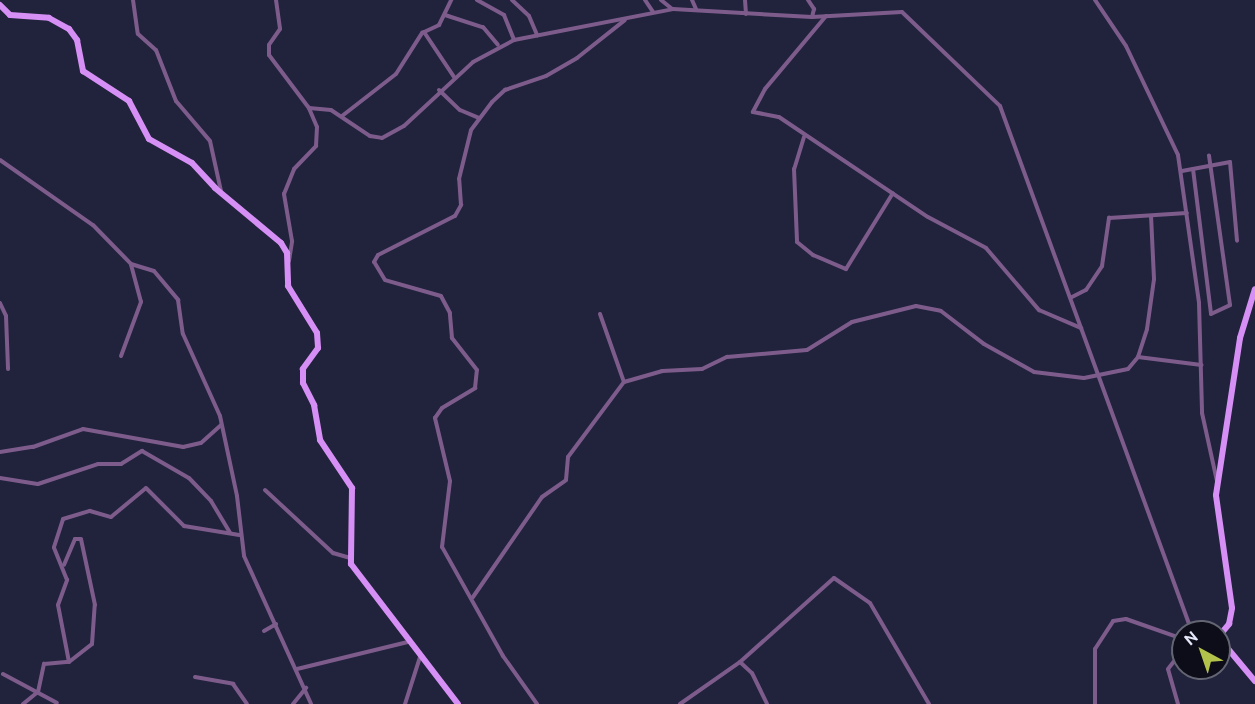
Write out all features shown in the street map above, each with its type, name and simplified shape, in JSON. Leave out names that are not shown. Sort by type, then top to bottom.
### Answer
[{"type":"main road","points":[[0,5],[10,15],[50,18],[69,29],[77,40],[83,71],[129,101],[154,143],[192,162],[221,191],[277,237],[286,250],[288,286],[313,322],[318,341],[303,369],[303,383],[314,405],[320,440],[352,488],[350,558],[357,576],[458,704]]},
{"type":"main road","points":[[1230,620],[1232,608],[1220,544],[1217,481],[1240,338],[1255,289]]},
{"type":"main road","points":[[1231,652],[1255,681]]},
{"type":"street","points":[[133,0],[138,34],[156,50],[180,106],[209,138],[221,191]]},
{"type":"street","points":[[276,0],[280,29],[268,45],[269,55],[309,108],[317,127],[316,146],[294,169],[284,194],[292,241],[288,265]]},
{"type":"street","points":[[342,116],[394,76],[424,32],[438,26],[451,0]]},
{"type":"street","points":[[479,0],[504,15],[514,40]]},
{"type":"street","points":[[512,0],[529,16],[537,35]]},
{"type":"street","points":[[645,0],[652,12]]},
{"type":"street","points":[[661,0],[673,9]]},
{"type":"street","points":[[692,0],[696,9]]},
{"type":"street","points":[[745,0],[746,14]]},
{"type":"street","points":[[808,0],[814,9],[812,16]]},
{"type":"street","points":[[1095,0],[1138,67],[1174,144],[1182,171],[1206,438],[1217,481]]},
{"type":"street","points":[[309,108],[318,106],[342,116],[370,136],[382,138],[404,126],[454,77],[498,45],[514,40],[673,9],[812,16],[902,12],[993,98],[1011,132],[1188,620]]},
{"type":"street","points":[[445,15],[483,27],[498,45]]},
{"type":"street","points":[[826,16],[765,89],[753,112],[779,117],[804,137],[892,193],[986,248],[1039,310],[1082,328]]},
{"type":"street","points":[[537,704],[503,656],[473,597],[442,547],[450,481],[434,424],[441,408],[475,388],[477,370],[452,338],[450,313],[441,296],[385,280],[374,265],[378,255],[455,216],[461,206],[459,179],[468,140],[479,118],[505,90],[546,76],[625,20]]},
{"type":"street","points":[[424,32],[454,77]]},
{"type":"street","points":[[439,90],[460,110],[479,118]]},
{"type":"street","points":[[804,137],[794,169],[797,242],[813,255],[846,269],[892,193]]},
{"type":"street","points":[[1193,169],[1211,314],[1230,305],[1208,165],[1209,155]]},
{"type":"street","points":[[0,160],[93,225],[131,264],[154,271],[178,300],[183,334],[221,425],[237,496],[239,535],[243,556],[306,688],[311,704]]},
{"type":"street","points":[[1182,171],[1230,162],[1237,241]]},
{"type":"street","points":[[1072,297],[1086,290],[1101,268],[1108,219],[1187,213]]},
{"type":"street","points":[[473,597],[542,497],[566,480],[568,457],[624,382],[662,371],[702,369],[727,357],[807,350],[852,322],[916,306],[940,311],[972,336],[1030,370],[1100,376],[1128,369],[1138,357],[1154,284],[1151,216]]},
{"type":"street","points":[[121,356],[141,302],[131,264]]},
{"type":"street","points":[[0,303],[6,316],[8,369]]},
{"type":"street","points":[[600,314],[624,382]]},
{"type":"street","points":[[1138,357],[1201,365]]},
{"type":"street","points":[[0,452],[33,447],[83,429],[183,447],[201,443],[221,425]]},
{"type":"street","points":[[0,478],[38,483],[98,464],[121,464],[142,451],[189,478],[230,533]]},
{"type":"street","points":[[69,662],[59,625],[58,605],[67,586],[64,566],[54,547],[60,522],[90,511],[111,517],[142,488],[150,489],[184,526],[239,535]]},
{"type":"street","points":[[265,490],[333,553],[350,558]]},
{"type":"street","points":[[23,704],[38,689],[41,666],[50,661],[69,662],[93,643],[95,605],[81,539],[75,539],[64,566]]},
{"type":"street","points":[[680,704],[740,662],[831,579],[837,579],[852,594],[863,596],[870,603],[929,704]]},
{"type":"street","points":[[1095,704],[1095,649],[1113,621],[1126,619],[1171,635]]},
{"type":"street","points":[[264,631],[276,624]]},
{"type":"street","points":[[297,669],[408,642]]},
{"type":"street","points":[[405,704],[420,657]]},
{"type":"street","points":[[740,662],[752,673],[767,704]]},
{"type":"street","points":[[1171,665],[1168,669],[1171,680]]},
{"type":"street","points":[[3,675],[38,689],[57,703]]},
{"type":"street","points":[[195,677],[233,684],[246,704]]},
{"type":"street","points":[[1171,680],[1178,704]]},
{"type":"street","points":[[293,704],[306,688]]}]
